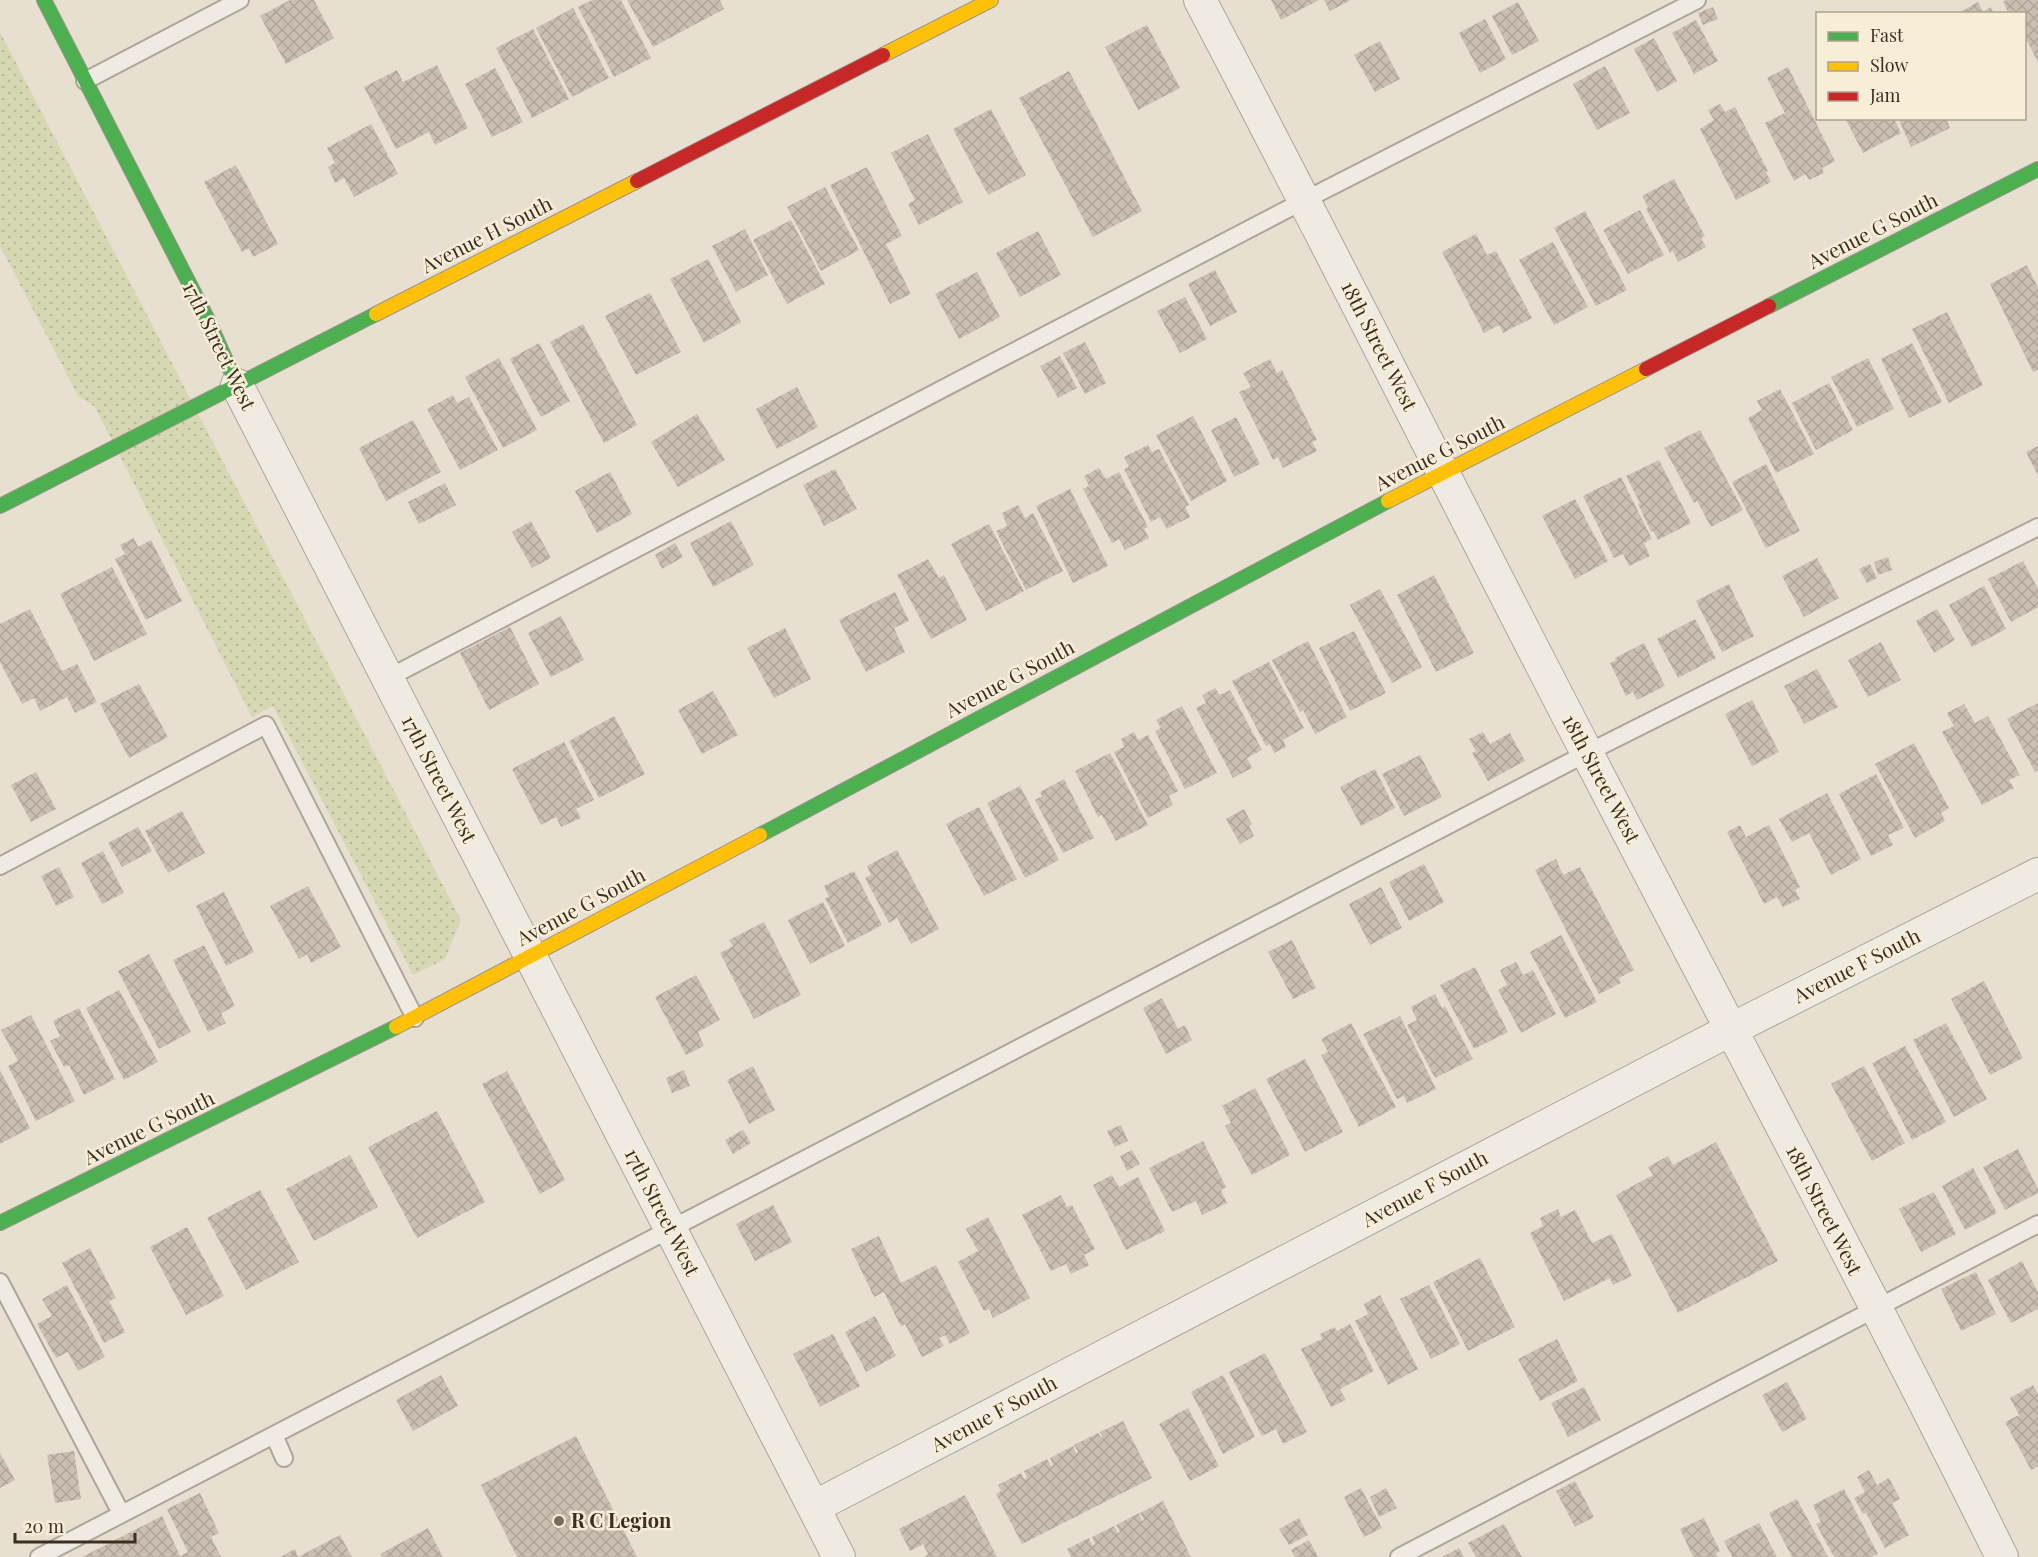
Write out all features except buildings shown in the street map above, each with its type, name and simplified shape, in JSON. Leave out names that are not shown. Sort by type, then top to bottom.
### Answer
[{"type":"street","name":"17th Street West","points":[[44,0],[208,320],[237,385],[839,1557]]},
{"type":"street","name":"Avenue H South","points":[[0,507],[992,0]]},
{"type":"street","name":"18th Street West","points":[[1200,0],[2002,1557]]},
{"type":"street","name":"Avenue G South","points":[[0,1223],[415,1018],[1443,472],[2038,169]]},
{"type":"street","name":"Avenue F South","points":[[814,1507],[1732,1029],[2038,874]]},
{"type":"lane","points":[[86,81],[240,0]]},
{"type":"lane","points":[[388,678],[1305,200],[1697,0]]},
{"type":"lane","points":[[39,1557],[1587,753],[2038,527]]},
{"type":"lane","points":[[0,866],[266,725],[415,1018]]},
{"type":"lane","points":[[1399,1557],[2038,1224]]},
{"type":"lane","points":[[0,1282],[121,1513]]},
{"type":"lane","points":[[274,1435],[284,1458]]},
{"type":"green space","points":[[0,32],[461,920],[445,959],[413,975],[273,706],[252,717],[95,407],[78,396],[0,246]]},
{"type":"traffic: fast","points":[[44,0],[208,320],[237,385]]},
{"type":"traffic: fast","points":[[1769,306],[2038,169]]},
{"type":"traffic: fast","points":[[0,506],[376,314]]},
{"type":"traffic: fast","points":[[760,835],[1388,501]]},
{"type":"traffic: fast","points":[[0,1223],[396,1027]]},
{"type":"traffic: slow","points":[[883,55],[991,0]]},
{"type":"traffic: slow","points":[[376,314],[637,181]]},
{"type":"traffic: slow","points":[[1388,501],[1646,369]]},
{"type":"traffic: slow","points":[[396,1027],[760,835]]},
{"type":"traffic: jam","points":[[637,181],[883,55]]},
{"type":"traffic: jam","points":[[1646,369],[1769,306]]},
{"type":"place","name":"R C Legion","points":[[559,1521]]}]
